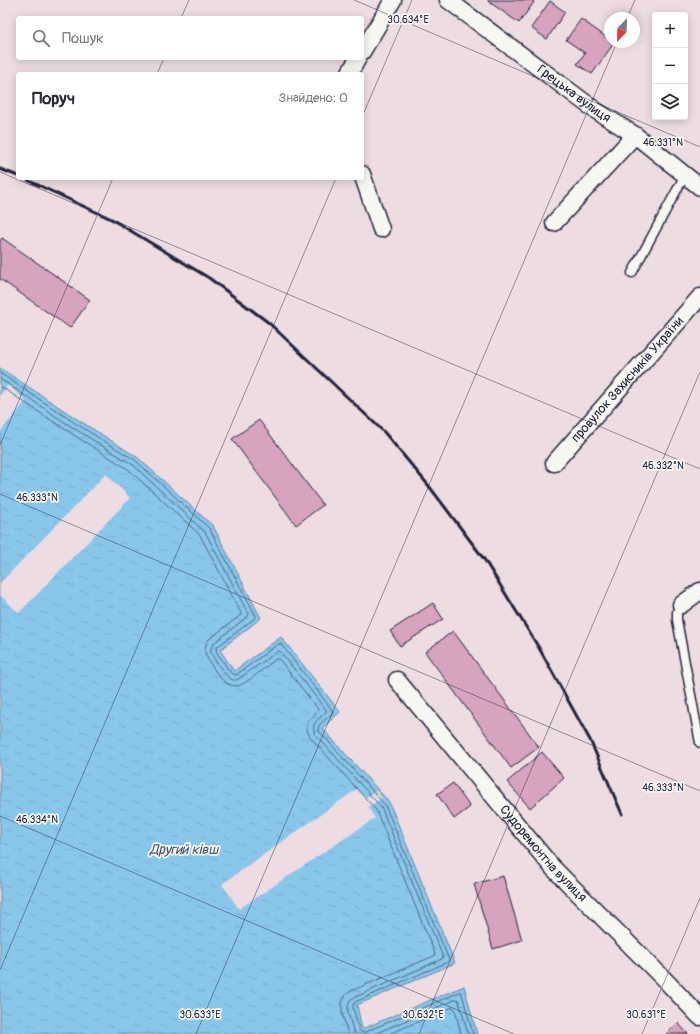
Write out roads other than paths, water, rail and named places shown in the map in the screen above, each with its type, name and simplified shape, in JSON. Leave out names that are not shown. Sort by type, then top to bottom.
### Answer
[{"type":"street","points":[[364,49],[393,0]]},
{"type":"street","name":"Грецька вулиця","points":[[448,0],[595,110],[635,135],[700,187]]},
{"type":"street","points":[[350,72],[357,60]]},
{"type":"street","points":[[554,223],[635,135]]},
{"type":"street","points":[[364,180],[381,229]]},
{"type":"street","name":"провулок Захисників України","points":[[554,462],[700,296]]},
{"type":"street","points":[[681,605],[700,591]]},
{"type":"street","name":"Судоремонтна вулиця","points":[[397,680],[553,868],[700,1017]]},
{"type":"lane","points":[[632,273],[685,175]]},
{"type":"lane","points":[[681,605],[677,612],[676,620],[700,743]]},
{"type":"water","name":"Другий ківш","points":[[0,368],[137,457],[213,526],[261,618],[220,650],[234,671],[281,637],[340,712],[322,728],[389,802],[455,963],[357,1005],[362,1029],[464,986],[477,1034],[0,1034]]},
{"type":"railway","points":[[0,169],[16,175]]},
{"type":"railway","points":[[27,180],[111,219],[209,278],[269,323],[384,432],[429,486],[484,559],[539,648],[590,740],[622,814]]}]
